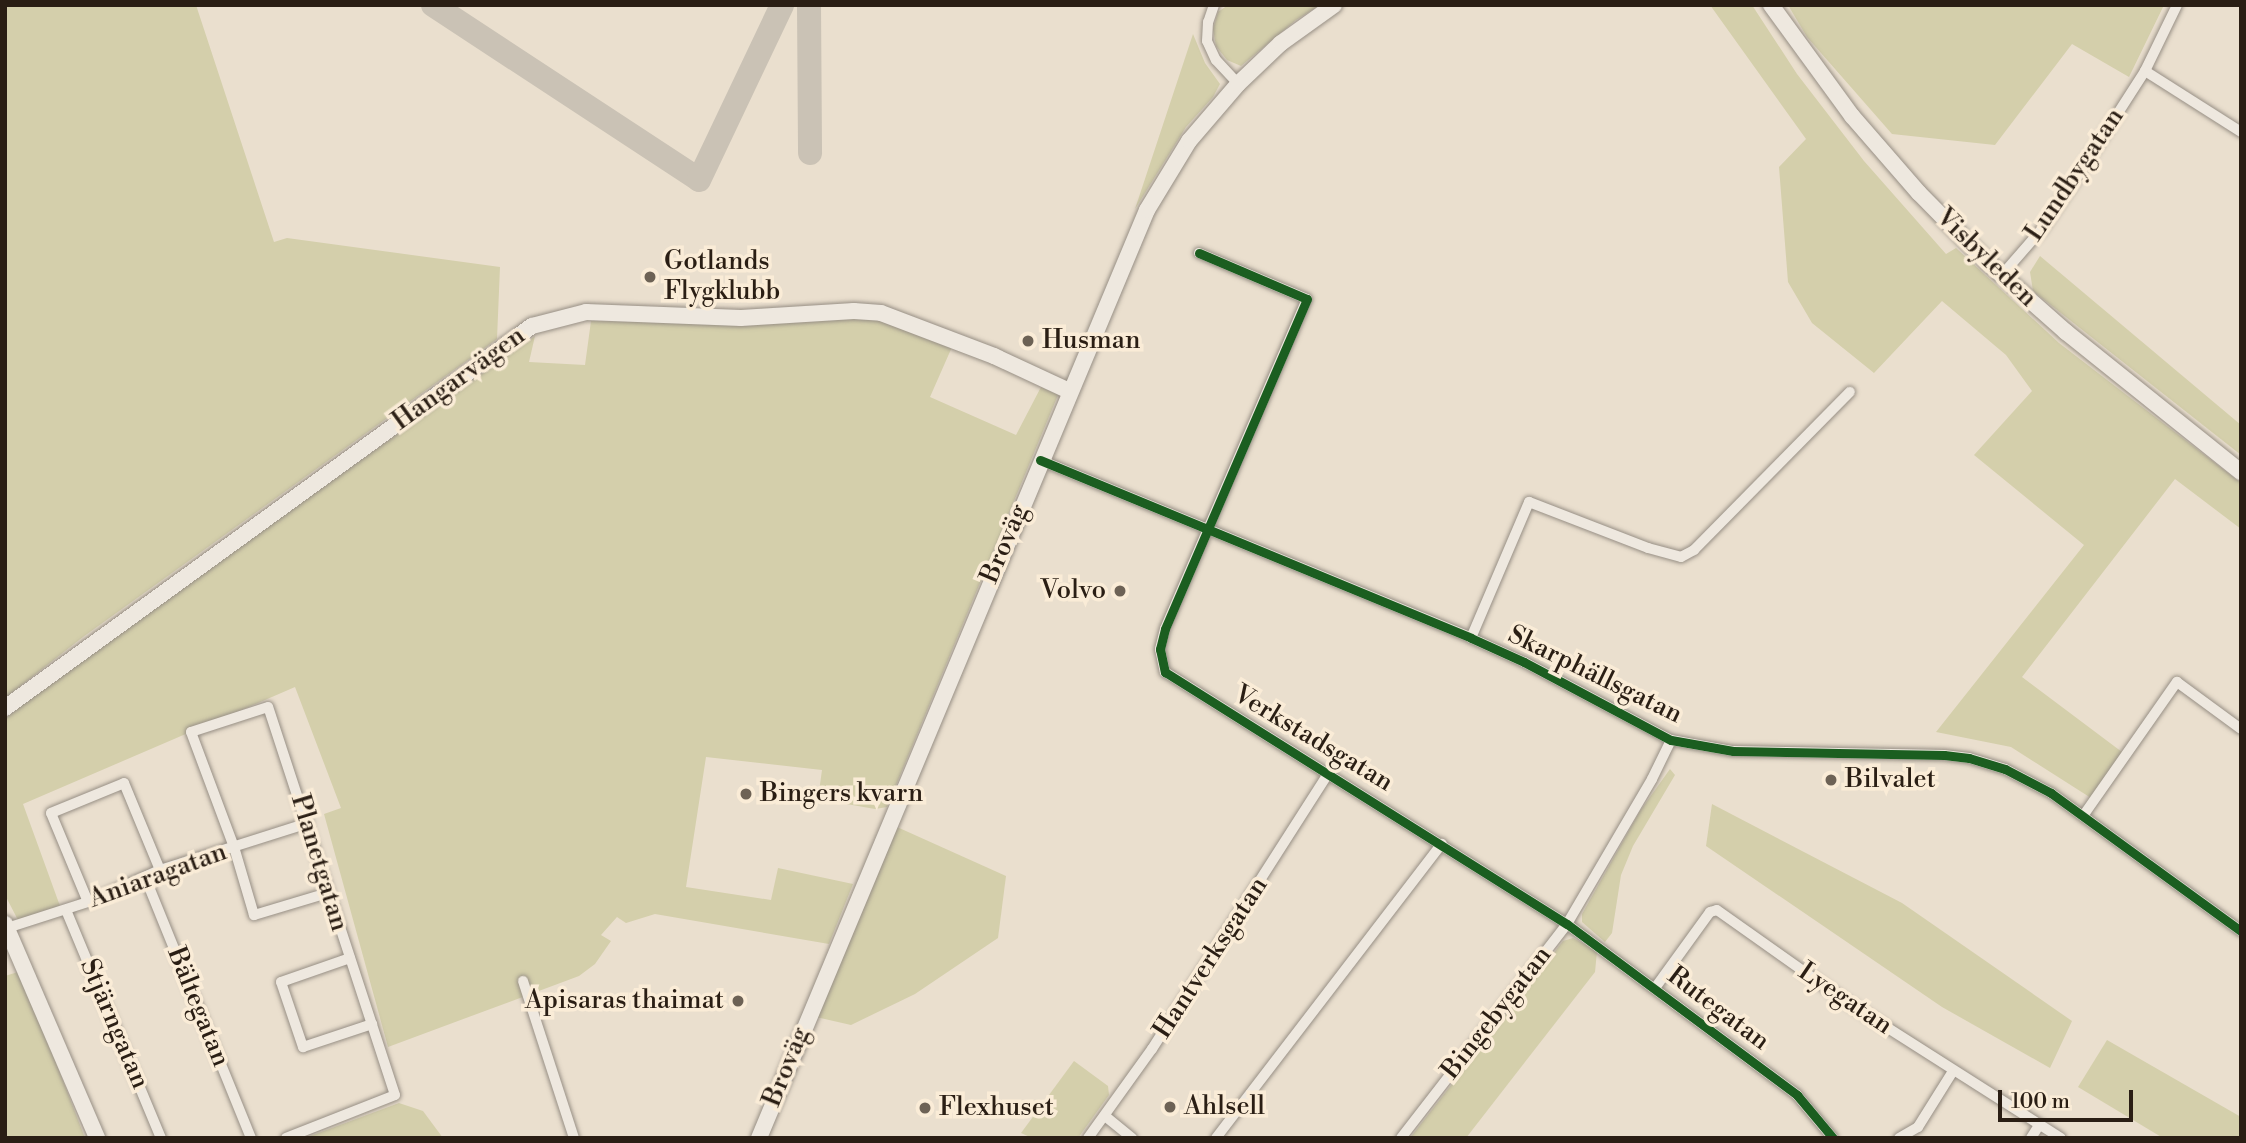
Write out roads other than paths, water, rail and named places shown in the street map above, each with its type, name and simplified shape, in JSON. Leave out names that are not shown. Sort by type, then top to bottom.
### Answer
[{"type":"main road","name":"Broväg","points":[[759,1138],[1040,460],[1147,210],[1189,141],[1238,84],[1281,43],[1334,5]]},
{"type":"main road","name":"Visbyleden","points":[[1771,5],[1842,103],[1893,164],[2001,276],[2094,355],[2241,472]]},
{"type":"main road","name":"Hangarvägen","points":[[5,708],[532,326],[586,312],[741,318],[854,311],[881,313],[994,356],[1069,391]]},
{"type":"main road","points":[[6,926],[97,1138]]},
{"type":"street","points":[[1214,5],[1206,41],[1216,60],[1238,84]]},
{"type":"street","name":"Lundbygatan","points":[[2001,276],[2042,229],[2144,71],[2177,5]]},
{"type":"street","points":[[2144,71],[2241,132]]},
{"type":"street","points":[[1199,253],[1307,299],[1206,531]]},
{"type":"street","points":[[1471,638],[1529,502],[1648,548],[1681,557],[1694,550],[1850,392]]},
{"type":"street","name":"Skarphällsgatan","points":[[1040,460],[1206,531],[1471,638],[1524,662],[1671,740],[1733,751],[1969,758],[2030,780],[2236,928]]},
{"type":"street","name":"Verkstadsgatan","points":[[1206,531],[1165,629],[1160,649],[1165,672],[1567,923]]},
{"type":"street","points":[[2083,816],[2177,682],[2241,729]]},
{"type":"street","name":"Planetgatan","points":[[234,848],[191,732],[268,707],[395,1095],[286,1138]]},
{"type":"street","name":"Bingebygatan","points":[[1401,1138],[1567,923],[1652,779],[1671,740]]},
{"type":"street","name":"Hantverksgatan","points":[[1088,1138],[1159,1039],[1328,774]]},
{"type":"street","points":[[88,902],[51,813],[124,783],[160,870]]},
{"type":"street","name":"Aniaragatan","points":[[6,926],[66,910],[160,870],[308,823]]},
{"type":"street","points":[[1216,1138],[1442,844]]},
{"type":"street","points":[[234,848],[254,915],[328,893]]},
{"type":"street","name":"Bältegatan","points":[[145,877],[251,1138]]},
{"type":"street","name":"Stjärngatan","points":[[66,910],[162,1138]]},
{"type":"street","name":"Lyegatan","points":[[1655,988],[1710,912],[1717,910],[1844,1000],[2061,1138]]},
{"type":"street","points":[[2236,928],[2241,916]]},
{"type":"street","name":"Rutegatan","points":[[1567,923],[1797,1095],[1833,1138]]},
{"type":"street","points":[[350,958],[281,982],[303,1048],[372,1024]]},
{"type":"street","points":[[523,981],[574,1138]]},
{"type":"street","points":[[1899,1138],[1918,1127],[1953,1071]]},
{"type":"street","points":[[1105,1116],[1132,1138]]},
{"type":"street","points":[[2031,1138],[2039,1125]]},
{"type":"place","name":"Gotlands Flygklubb","points":[[650,277]]},
{"type":"place","name":"Husman","points":[[1028,341]]},
{"type":"place","name":"Volvo","points":[[1120,591]]},
{"type":"place","name":"Bilvalet","points":[[1831,780]]},
{"type":"place","name":"Bingers kvarn","points":[[746,794]]},
{"type":"place","name":"Apisaras thaimat","points":[[738,1001]]},
{"type":"place","name":"Ahlsell","points":[[1170,1107]]},
{"type":"place","name":"Flexhuset","points":[[925,1108]]}]
